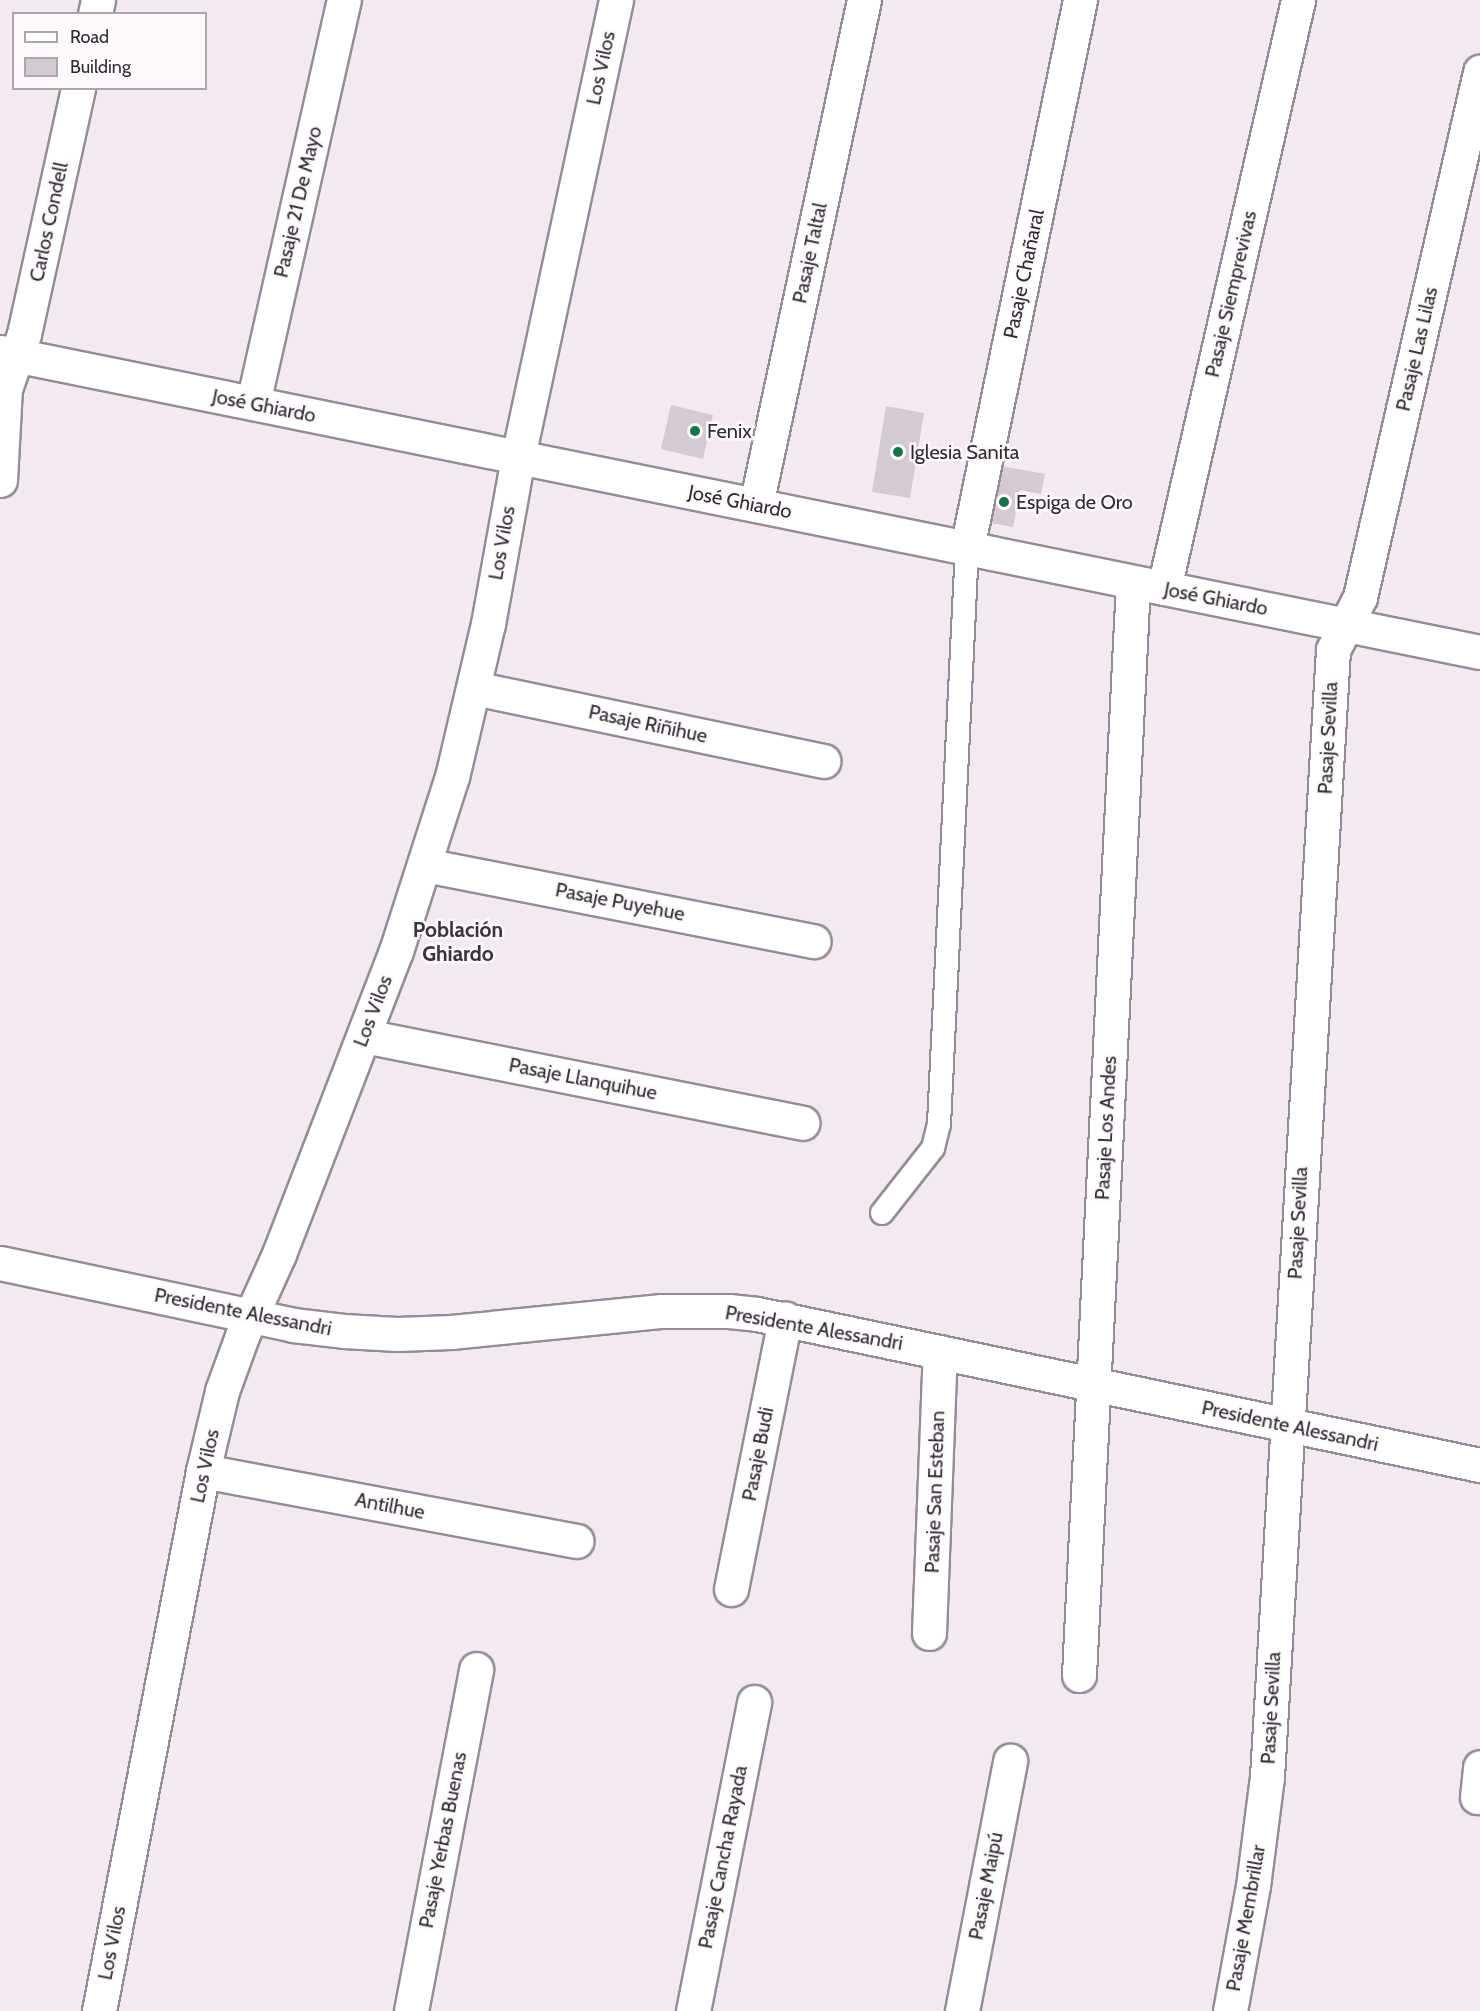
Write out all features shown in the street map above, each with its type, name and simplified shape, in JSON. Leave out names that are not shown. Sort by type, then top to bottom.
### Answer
[{"type":"street","name":"Pasaje 21 De Mayo","points":[[253,403],[344,0]]},
{"type":"street","name":"Pasaje Taltal","points":[[756,505],[864,0]]},
{"type":"street","name":"Pasaje Chañaral","points":[[967,548],[1080,0]]},
{"type":"street","name":"Pasaje Siemprevivas","points":[[1148,585],[1298,0]]},
{"type":"street","name":"Los Vilos","points":[[99,2011],[203,1471],[222,1390],[279,1254],[364,1036],[425,865],[474,688],[518,458],[612,1]]},
{"type":"street","name":"Pasaje Las Lilas","points":[[1346,625],[1360,597],[1480,72]]},
{"type":"street","name":"Carlos Condell","points":[[0,480],[8,354],[27,323],[78,90]]},
{"type":"street","name":"José Ghiardo","points":[[8,354],[1480,652]]},
{"type":"street","name":"Pasaje Los Andes","points":[[1079,1675],[1093,1386],[1148,585]]},
{"type":"street","name":"Pasaje Sevilla","points":[[1262,1824],[1333,650],[1346,625]]},
{"type":"street","name":"Pasaje Riñihue","points":[[474,688],[823,761]]},
{"type":"street","name":"Pasaje Puyehue","points":[[425,865],[814,941]]},
{"type":"street","name":"Pasaje Llanquihue","points":[[364,1036],[802,1123]]},
{"type":"street","name":"Presidente Alessandri","points":[[0,1263],[251,1317],[313,1328],[398,1334],[451,1332],[662,1311],[729,1311],[784,1318],[1093,1386],[1480,1465]]},
{"type":"street","name":"Pasaje Budi","points":[[731,1589],[784,1318]]},
{"type":"street","name":"Pasaje San Esteban","points":[[929,1633],[940,1352]]},
{"type":"street","name":"Antilhue","points":[[203,1471],[577,1541]]},
{"type":"street","name":"Pasaje Yerbas Buenas","points":[[411,2011],[476,1669]]},
{"type":"street","name":"Pasaje Cancha Rayada","points":[[693,2011],[754,1702]]},
{"type":"street","name":"Pasaje Maipú","points":[[962,2011],[1010,1761]]},
{"type":"street","name":"Pasaje Membrillar","points":[[1230,2011],[1262,1824]]},
{"type":"lane","points":[[882,1213],[933,1148],[939,1124],[967,548]]},
{"type":"building","points":[[671,405],[713,415],[703,459],[661,449]]},
{"type":"building","name":"Iglesia Sanita","points":[[886,406],[924,413],[910,498],[872,492]]},
{"type":"building","points":[[1001,466],[1045,474],[1041,494],[1020,490],[1013,527],[990,523]]},
{"type":"place","name":"Fenix","points":[[695,431]]},
{"type":"place","name":"Iglesia Sanita","points":[[898,452]]},
{"type":"place","name":"Espiga de Oro","points":[[1004,502]]},
{"type":"district","name":"Población Ghiardo","points":[[458,942]]}]
